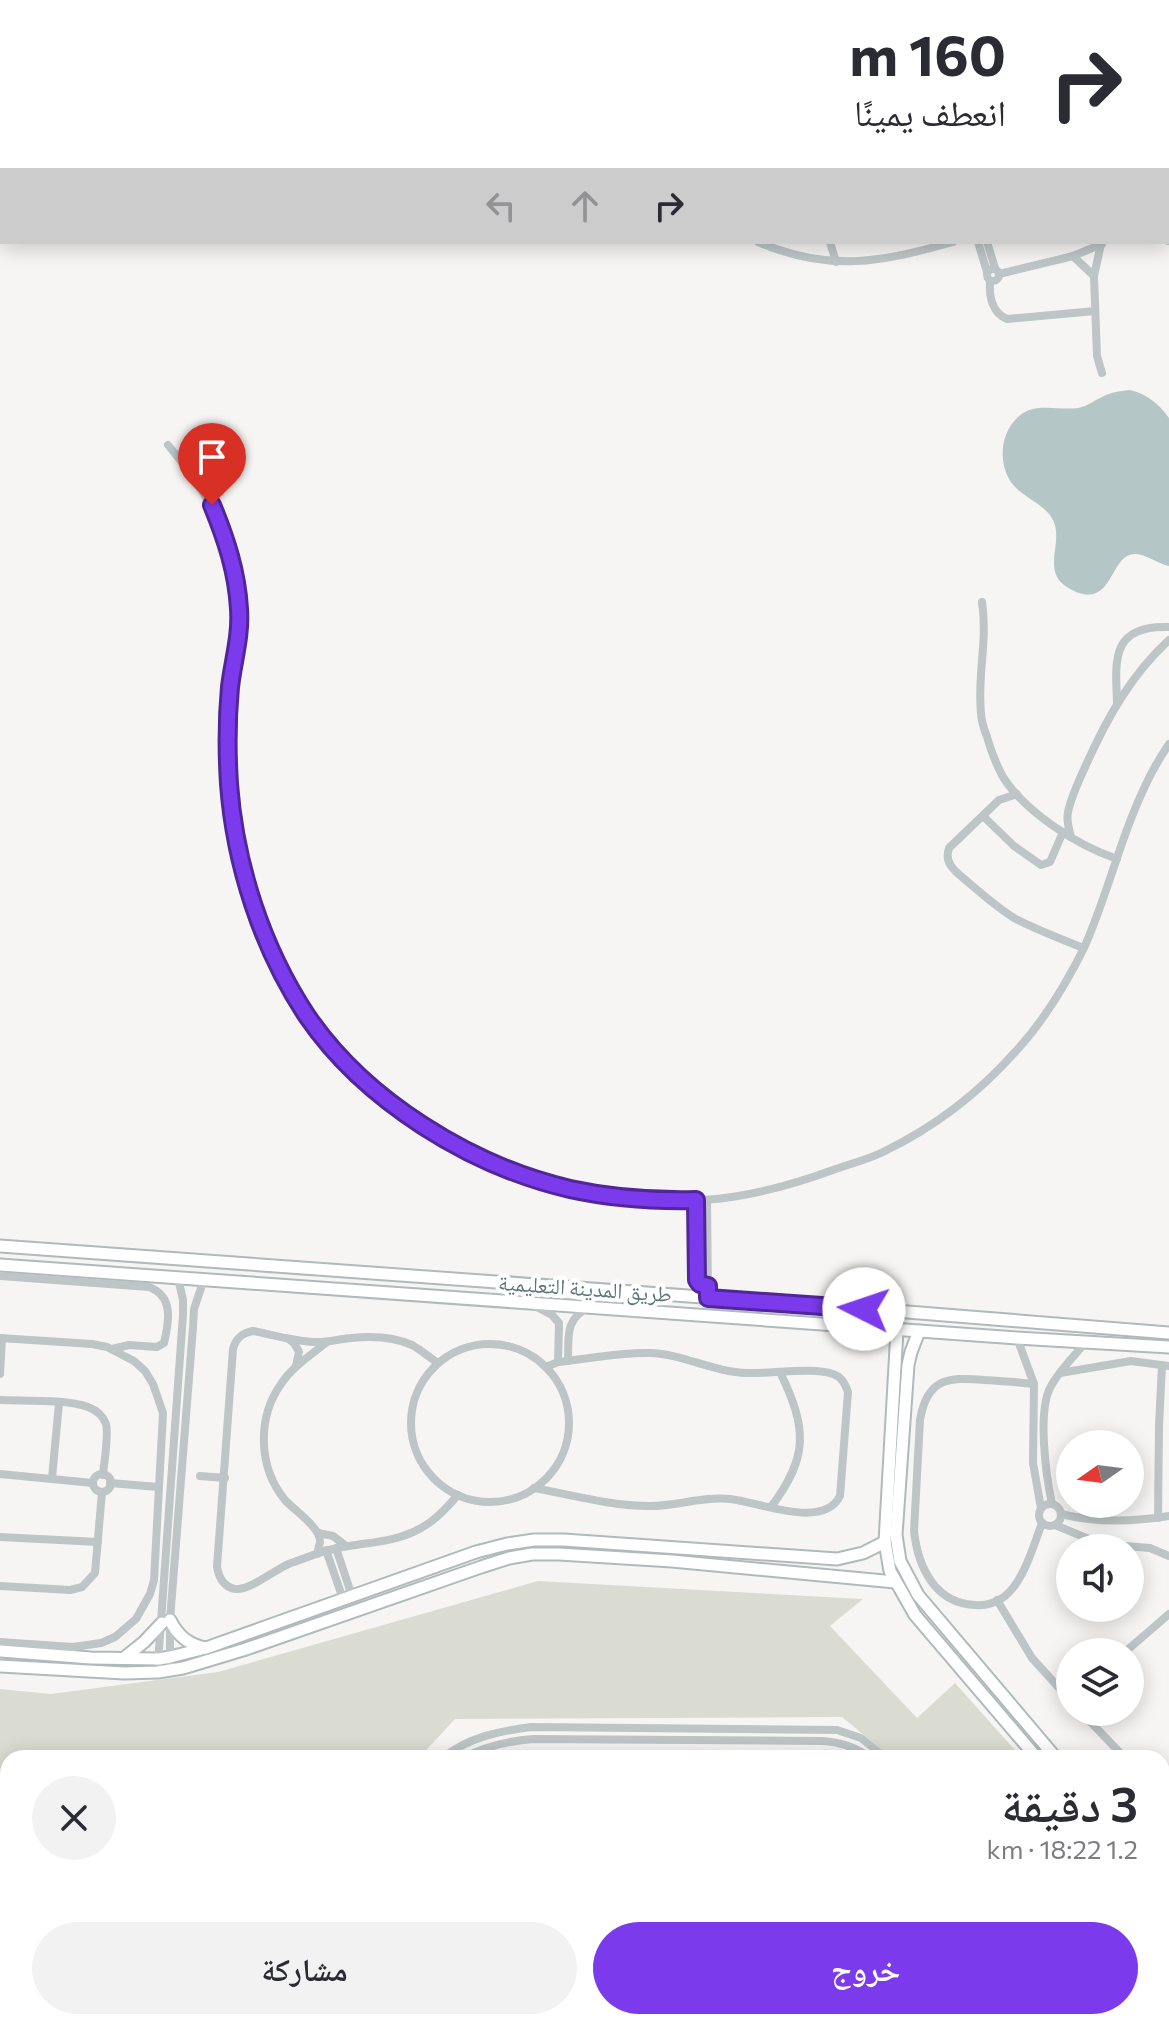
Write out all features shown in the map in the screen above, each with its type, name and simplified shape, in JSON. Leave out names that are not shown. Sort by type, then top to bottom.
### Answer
[{"type":"street","points":[[763,244],[790,254],[836,262],[897,257],[946,244]]},
{"type":"street","points":[[831,244],[836,262]]},
{"type":"street","points":[[979,244],[993,274]]},
{"type":"street","points":[[987,244],[993,274],[990,288],[994,308],[1001,316],[1007,319],[1095,311]]},
{"type":"street","points":[[993,274],[1073,256],[1101,244]]},
{"type":"street","points":[[1102,373],[1097,356],[1094,276],[1103,244]]},
{"type":"street","points":[[1073,256],[1094,276]]},
{"type":"street","points":[[168,445],[212,505],[236,575],[240,612],[238,649],[230,686],[229,785],[235,834],[246,882],[262,929],[283,974],[308,1017],[335,1051],[401,1111],[477,1155],[522,1174],[568,1188],[616,1197],[664,1201],[707,1200],[760,1192],[879,1154],[923,1130],[966,1099],[1017,1051],[1051,1005],[1083,948],[1146,784],[1169,744]]},
{"type":"street","points":[[982,602],[985,631],[981,717],[994,759],[1004,779],[1036,813],[1067,835],[1117,859]]},
{"type":"street","points":[[1117,702],[1116,666],[1122,645],[1137,631],[1169,627]]},
{"type":"street","points":[[983,816],[1014,846],[1041,865],[1050,862],[1067,835],[1067,814],[1092,750],[1117,702],[1147,662],[1169,640]]},
{"type":"street","points":[[999,800],[1004,779]]},
{"type":"street","points":[[1017,794],[999,800],[949,848],[946,857],[950,865],[993,903],[1014,917],[1083,948]]},
{"type":"street","points":[[1050,822],[1067,814]]},
{"type":"street","points":[[696,1200],[697,1280],[708,1292]]},
{"type":"street","points":[[707,1200],[708,1292]]},
{"type":"street","name":"طريق المدينة التعليمية","points":[[0,1246],[708,1292],[1169,1333]]},
{"type":"street","name":"طريق المدينة التعليمية","points":[[0,1265],[1169,1347]]},
{"type":"street","points":[[410,1294],[411,1275]]},
{"type":"street","points":[[0,1276],[149,1287],[160,1292],[168,1308],[164,1343],[157,1347],[129,1345],[112,1349]]},
{"type":"street","points":[[164,1664],[183,1315],[178,1278]]},
{"type":"street","points":[[124,1658],[166,1622],[194,1309],[204,1279]]},
{"type":"street","points":[[529,1302],[552,1315],[559,1323],[563,1362]]},
{"type":"street","points":[[563,1362],[570,1324],[576,1315],[590,1307]]},
{"type":"street","points":[[895,1311],[896,1320],[891,1329],[885,1542],[889,1565],[895,1582],[915,1615],[1030,1750]]},
{"type":"street","points":[[935,1314],[925,1322],[908,1365],[897,1547],[905,1573],[918,1595],[1049,1750]]},
{"type":"street","points":[[559,1323],[570,1324]]},
{"type":"street","points":[[438,1363],[411,1345],[390,1339],[358,1337],[327,1342],[290,1340],[253,1331],[242,1334],[234,1343],[217,1567],[221,1581],[233,1589],[247,1587],[284,1565],[331,1549],[407,1535],[434,1520],[458,1495]]},
{"type":"street","points":[[0,1374],[1,1338],[92,1344],[112,1349],[145,1371],[163,1413],[154,1580],[144,1607],[115,1637],[88,1646],[0,1642]]},
{"type":"street","points":[[1017,1338],[1036,1394],[1033,1463],[1042,1523],[1055,1525],[1101,1544],[1150,1548],[1169,1556]]},
{"type":"street","points":[[290,1340],[299,1352],[296,1366]]},
{"type":"street","points":[[327,1342],[296,1366],[282,1382],[271,1400],[263,1441],[273,1481],[285,1499],[318,1533],[320,1541],[331,1549]]},
{"type":"street","points":[[1052,1504],[1045,1462],[1047,1393],[1086,1342]]},
{"type":"street","points":[[482,1343],[515,1347],[546,1367],[563,1394],[568,1411],[568,1430],[565,1448],[546,1478],[518,1497],[503,1501],[480,1501],[458,1495],[441,1485],[427,1471],[417,1454],[411,1414],[425,1377],[438,1363],[451,1353],[482,1343]]},
{"type":"street","points":[[534,1488],[629,1505],[661,1506],[713,1498],[788,1511],[831,1508],[840,1496],[847,1399],[846,1385],[837,1375],[823,1372],[729,1372],[651,1353],[563,1362],[546,1367]]},
{"type":"street","points":[[1060,1373],[1131,1361],[1166,1366],[1159,1426],[1158,1518]]},
{"type":"street","points":[[771,1507],[791,1479],[800,1445],[797,1410],[780,1372]]},
{"type":"street","points":[[1034,1384],[951,1379],[932,1390],[922,1410],[914,1531],[919,1558],[932,1584],[954,1601],[983,1605],[1005,1596],[1017,1582],[1042,1523]]},
{"type":"street","points":[[0,1400],[85,1406],[98,1414],[107,1427],[103,1475]]},
{"type":"street","points":[[52,1478],[59,1403]]},
{"type":"street","points":[[0,1474],[93,1483]]},
{"type":"street","points":[[103,1475],[110,1483],[108,1489],[102,1492],[95,1489],[93,1483],[95,1477],[103,1475]]},
{"type":"street","points":[[200,1476],[225,1478]]},
{"type":"street","points":[[110,1483],[158,1487]]},
{"type":"street","points":[[0,1586],[70,1590],[82,1587],[95,1573],[102,1492]]},
{"type":"street","points":[[1041,1508],[1046,1504],[1056,1506]]},
{"type":"street","points":[[1075,1518],[1120,1521],[1169,1516]]},
{"type":"street","points":[[1055,1525],[1061,1518]]},
{"type":"street","points":[[318,1533],[333,1536],[331,1549],[347,1598]]},
{"type":"street","points":[[0,1537],[98,1542]]},
{"type":"street","points":[[0,1666],[90,1672],[164,1664],[476,1552],[534,1540],[829,1559],[853,1557],[885,1542]]},
{"type":"street","points":[[0,1651],[124,1658],[183,1668],[481,1567],[532,1554],[672,1561],[895,1582]]},
{"type":"street","points":[[997,1600],[1032,1658],[1056,1685]]},
{"type":"street","points":[[1141,1638],[1169,1614]]},
{"type":"street","points":[[166,1622],[180,1636],[206,1648]]},
{"type":"street","points":[[963,1672],[975,1662]]},
{"type":"street","points":[[1094,1726],[1117,1750]]},
{"type":"street","points":[[456,1750],[501,1731],[531,1727],[837,1730],[861,1738],[876,1750]]},
{"type":"street","points":[[479,1750],[498,1743],[533,1739],[822,1741],[845,1744],[858,1750]]},
{"type":"shaded area","points":[[1130,390],[1152,400],[1169,418],[1169,566],[1139,554],[1127,556],[1104,587],[1097,593],[1087,595],[1074,591],[1057,576],[1054,568],[1056,530],[1053,520],[1009,479],[1003,460],[1004,440],[1013,422],[1029,410],[1078,408],[1109,394]]},
{"type":"shaded area","points":[[538,1581],[863,1599],[830,1626],[917,1718],[955,1683],[1015,1750],[882,1750],[842,1717],[455,1719],[426,1750],[0,1750],[0,1689],[51,1694],[218,1672]]},
{"type":"route","points":[[212,505],[236,575],[240,612],[238,649],[230,686],[228,735],[229,785],[235,834],[246,882],[262,929],[308,1017],[335,1051],[401,1111],[438,1135],[522,1174],[568,1188],[616,1197],[696,1200],[697,1280],[708,1286],[708,1298],[864,1309]]}]
